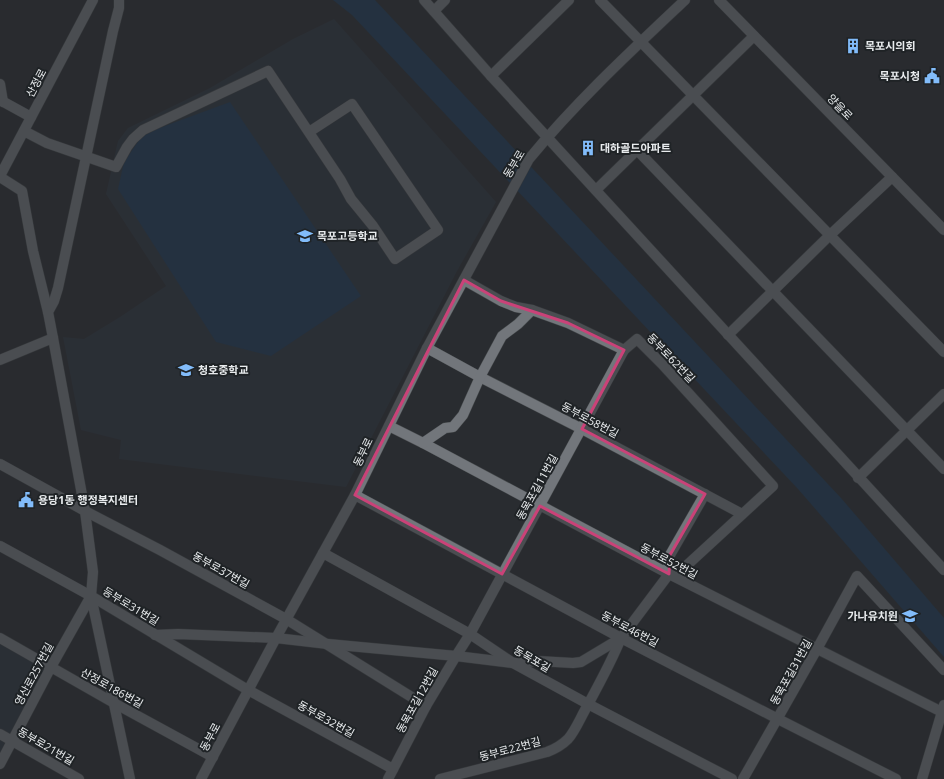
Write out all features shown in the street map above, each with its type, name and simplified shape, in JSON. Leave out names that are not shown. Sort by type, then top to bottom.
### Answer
[{"type":"street","name":"산정로","points":[[0,177],[93,0]]},
{"type":"street","points":[[48,312],[54,302],[58,288],[119,8],[119,0]]},
{"type":"street","points":[[424,0],[491,76],[858,478],[944,570]]},
{"type":"street","points":[[434,11],[445,0]]},
{"type":"street","points":[[491,76],[569,0]]},
{"type":"street","points":[[600,0],[944,352]]},
{"type":"street","name":"동부로","points":[[202,779],[286,619],[355,495],[427,348],[529,159],[565,118],[684,0]]},
{"type":"street","name":"양을로","points":[[719,0],[944,230]]},
{"type":"street","points":[[596,190],[754,36]]},
{"type":"street","points":[[24,131],[47,143],[116,168],[126,147],[132,139],[143,130],[268,71],[340,179],[351,199],[373,226],[395,259],[438,230],[352,104],[309,132]]},
{"type":"street","points":[[0,84],[2,101],[31,117]]},
{"type":"street","points":[[637,150],[944,469]]},
{"type":"street","points":[[0,177],[22,191],[33,251],[48,312],[85,511],[93,572],[91,596],[130,779]]},
{"type":"street","points":[[728,335],[830,235],[892,177]]},
{"type":"street","points":[[464,280],[501,301],[568,323],[624,350]]},
{"type":"street","points":[[423,443],[445,428],[453,427],[463,415],[480,377],[502,336],[518,324],[532,310]]},
{"type":"street","points":[[0,360],[53,338]]},
{"type":"street","name":"동부로62번길","points":[[624,350],[637,339],[662,364],[773,486],[742,514]]},
{"type":"street","name":"동부로58번길","points":[[427,348],[742,514]]},
{"type":"street","name":"동목포길11번길","points":[[470,634],[624,350]]},
{"type":"street","points":[[858,478],[944,394]]},
{"type":"street","name":"동부로52번길","points":[[389,426],[669,574],[817,649],[943,708]]},
{"type":"street","name":"동부로37번길","points":[[0,464],[286,619],[426,706]]},
{"type":"street","points":[[669,574],[668,562],[670,555],[705,494]]},
{"type":"street","name":"동부로46번길","points":[[355,495],[621,638],[896,779]]},
{"type":"street","points":[[155,635],[178,634],[276,638],[513,663],[538,661],[581,662],[621,638],[669,574],[685,567],[742,514]]},
{"type":"street","name":"동부로31번길","points":[[0,546],[91,596],[248,690]]},
{"type":"street","name":"동목포길","points":[[323,553],[470,634],[513,663],[732,779]]},
{"type":"street","name":"동목포길31번길","points":[[743,779],[857,576],[944,670]]},
{"type":"street","name":"영산로257번길","points":[[0,764],[51,667],[91,596]]},
{"type":"street","name":"동목포길12번길","points":[[388,779],[426,706],[470,634]]},
{"type":"street","name":"산정로186번길","points":[[0,638],[213,757]]},
{"type":"street","name":"동부로22번길","points":[[440,779],[538,755],[555,748],[568,739],[588,704],[621,638]]},
{"type":"street","name":"동부로32번길","points":[[248,690],[393,769]]},
{"type":"street","points":[[922,779],[943,708]]},
{"type":"street","name":"동부로21번길","points":[[0,734],[79,779]]},
{"type":"highlighted area","points":[[464,280],[501,301],[568,323],[624,350],[582,429],[705,494],[670,555],[669,574],[540,506],[502,574],[355,495]]},
{"type":"shaded area","points":[[333,0],[375,0],[841,498],[944,618],[944,657],[798,489],[352,15]]},
{"type":"shaded area","name":"목포고등학교","points":[[334,19],[496,202],[457,271],[346,487],[119,459],[121,440],[81,430],[63,337],[84,339],[166,286],[106,194],[118,141],[128,128],[210,88],[293,39]]},
{"type":"shaded area","points":[[230,102],[361,296],[271,356],[216,342],[118,189],[124,162],[142,136],[154,130]]},
{"type":"shaded area","points":[[0,638],[51,667],[0,762]]},
{"type":"place","name":"목포시의회","points":[[853,46]]},
{"type":"place","name":"목포시청","points":[[932,76]]},
{"type":"place","name":"대하골드아파트","points":[[588,148]]},
{"type":"place","name":"목포고등학교","points":[[305,236]]},
{"type":"place","name":"청호중학교","points":[[186,370]]},
{"type":"place","name":"용당1동 행정복지센터","points":[[26,500]]},
{"type":"place","name":"가나유치원","points":[[910,616]]}]
